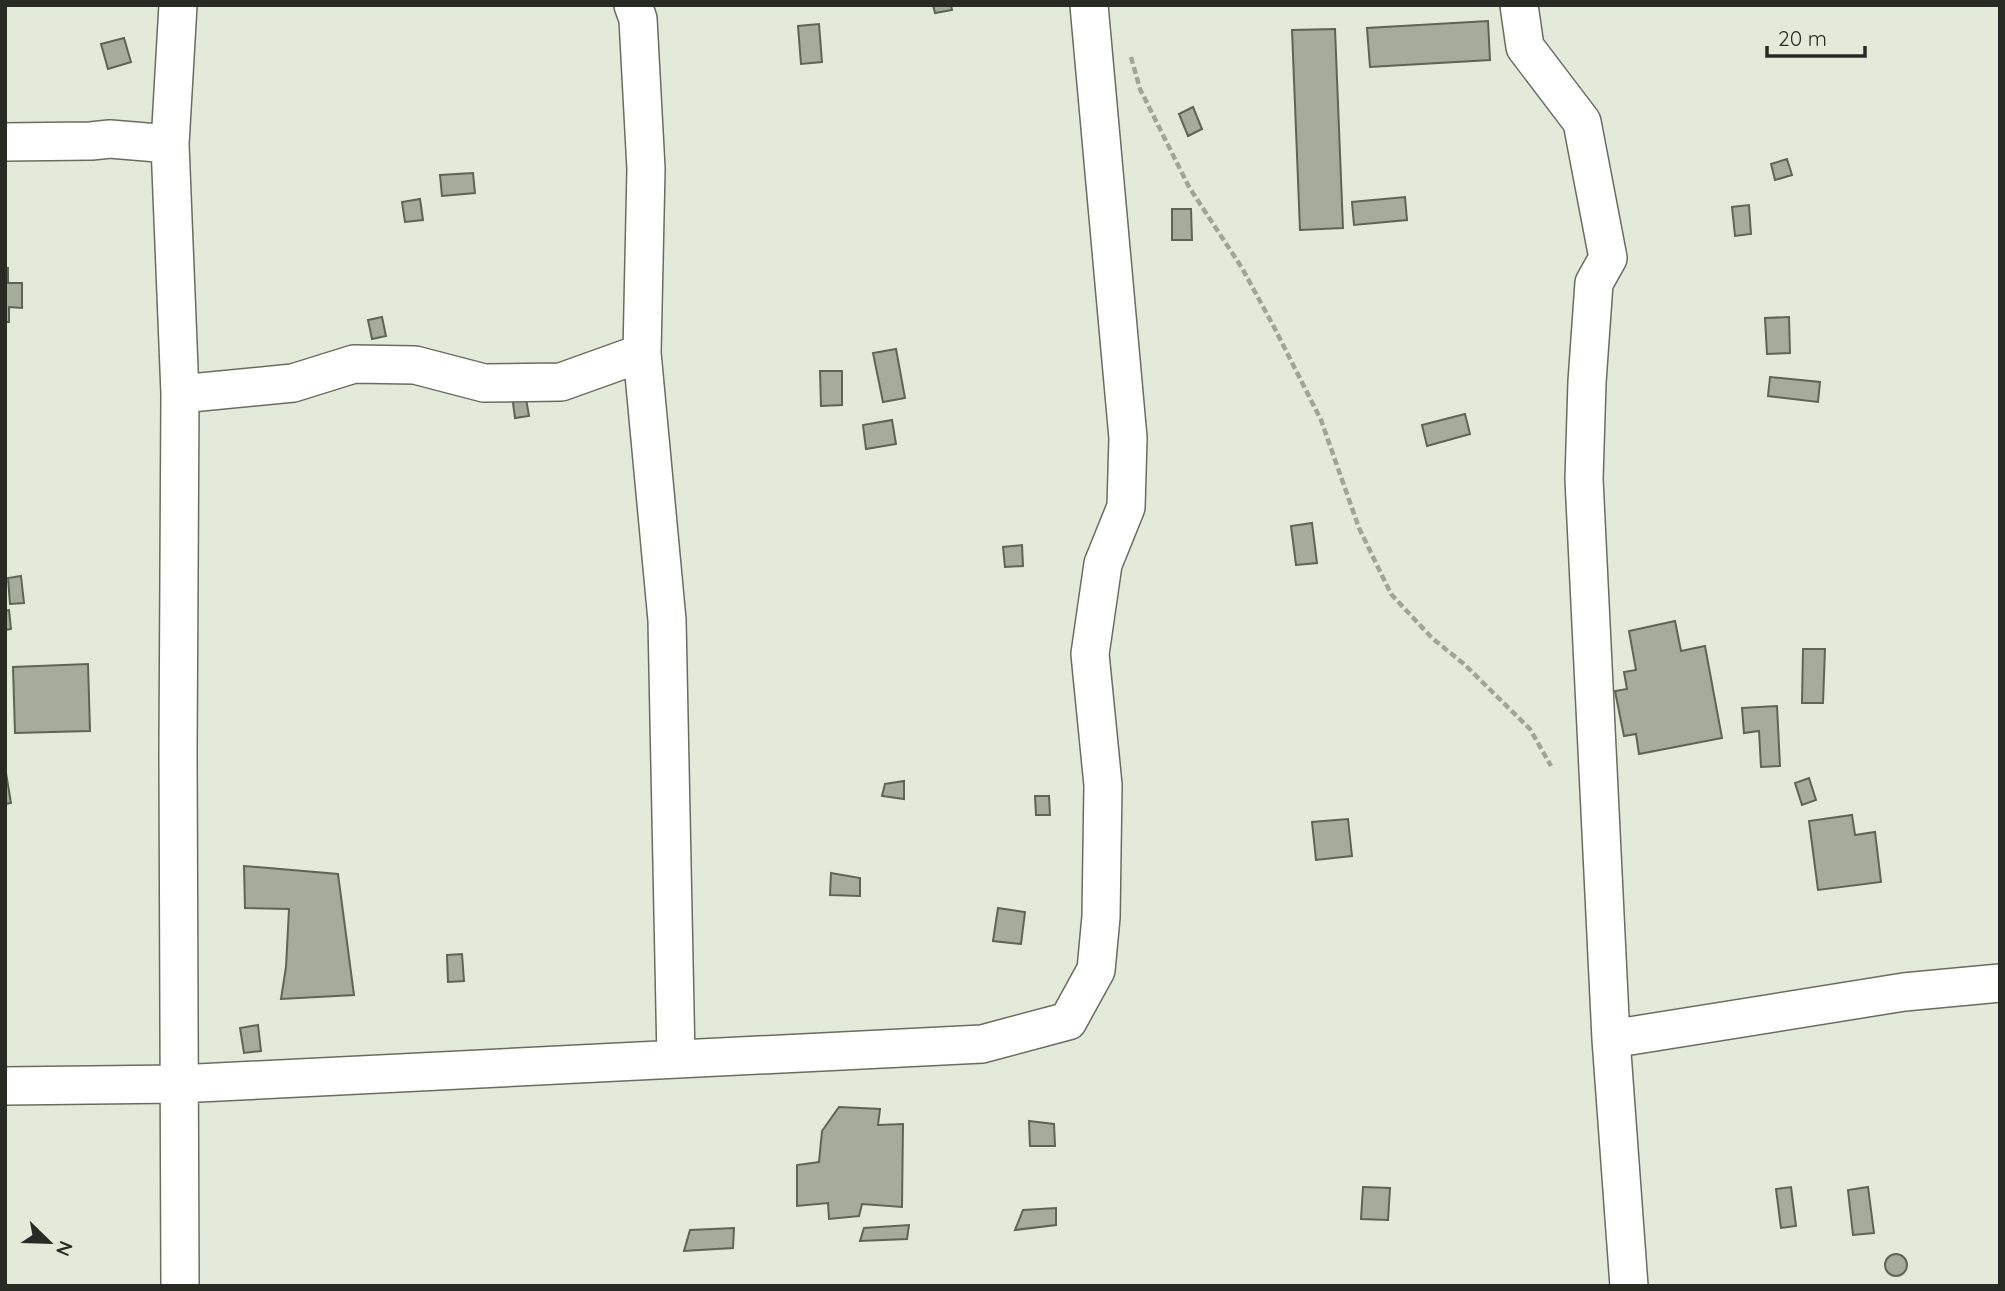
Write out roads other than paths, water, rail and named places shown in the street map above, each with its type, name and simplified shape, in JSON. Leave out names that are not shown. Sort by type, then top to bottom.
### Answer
[{"type":"street","points":[[178,5],[170,144],[180,394],[180,1286]]},
{"type":"street","points":[[633,5],[638,19],[646,169],[642,353],[667,620],[676,1059]]},
{"type":"street","points":[[5,1086],[178,1084],[982,1044],[1068,1021],[1096,970],[1101,917],[1104,785],[1090,654],[1103,564],[1126,507],[1128,438],[1089,5]]},
{"type":"street","points":[[1519,5],[1525,47],[1582,122],[1608,258],[1594,283],[1584,479],[1611,1039],[1629,1286]]},
{"type":"street","points":[[5,142],[110,139],[170,144]]},
{"type":"street","points":[[180,394],[293,383],[354,364],[415,365],[484,383],[561,382],[642,353]]},
{"type":"street","points":[[1611,1039],[1904,992],[2000,983]]}]
